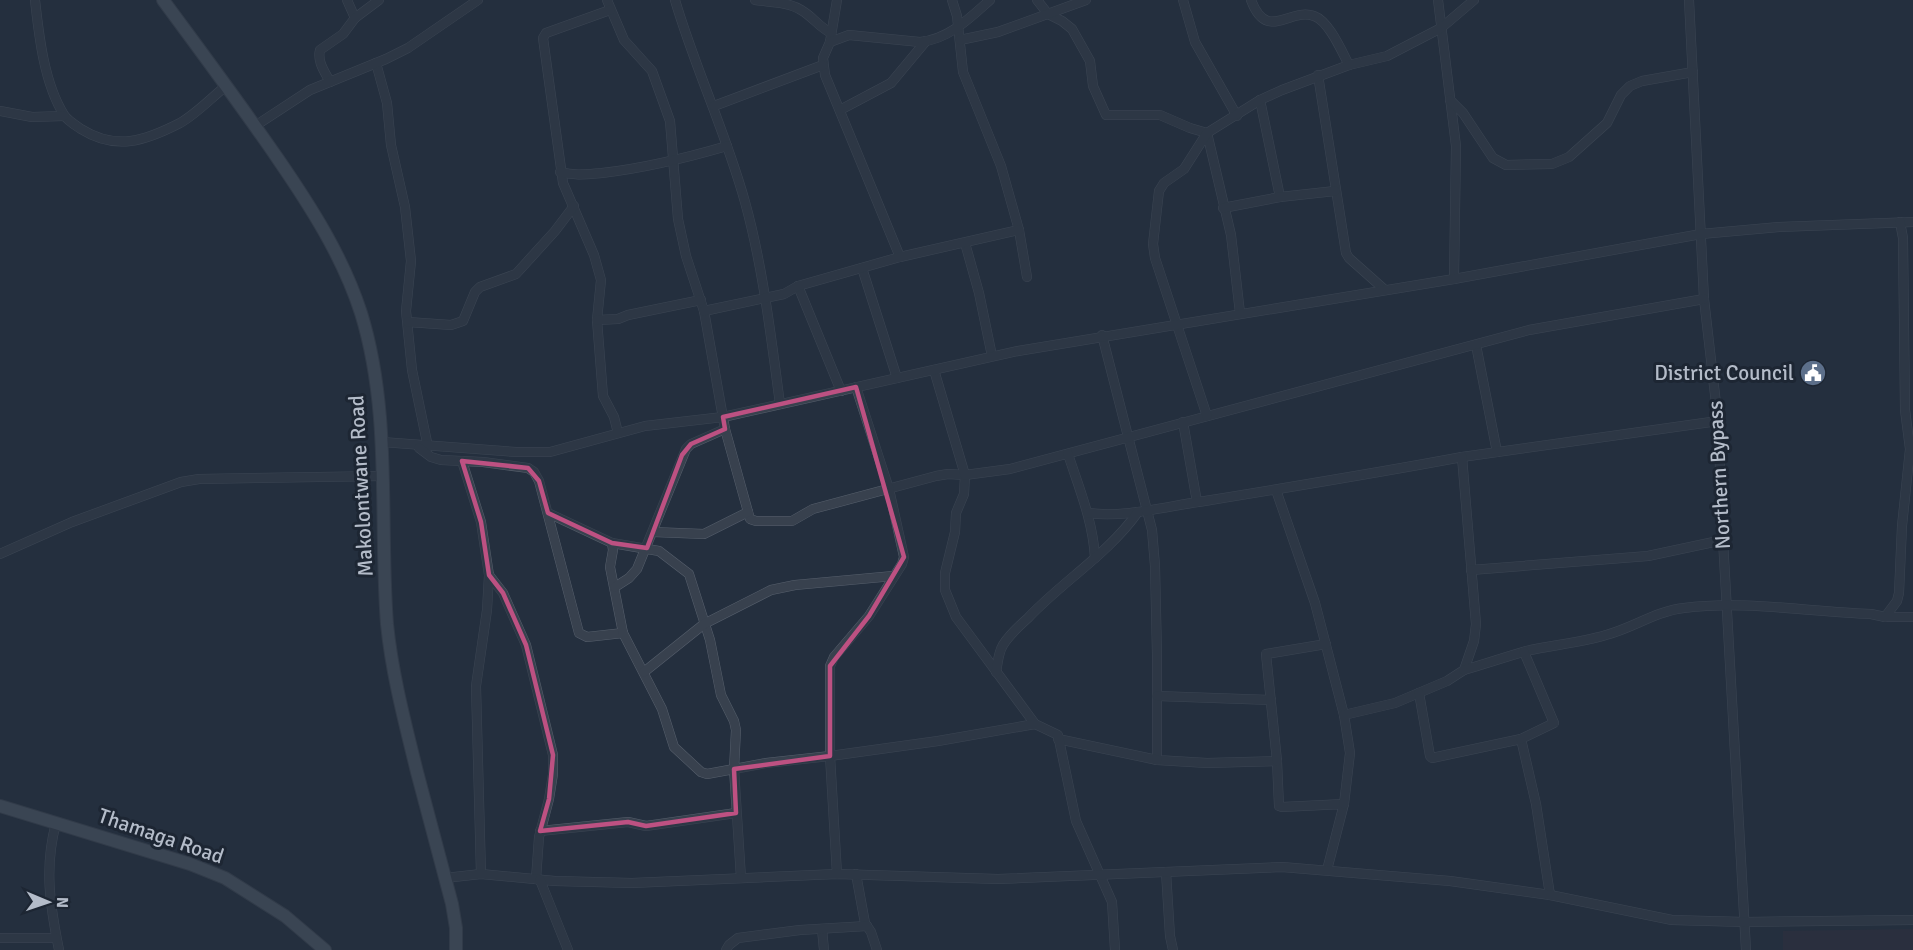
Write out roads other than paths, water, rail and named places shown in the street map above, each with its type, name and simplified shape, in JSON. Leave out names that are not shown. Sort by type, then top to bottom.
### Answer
[{"type":"main road","name":"Makolontwane Road","points":[[164,0],[298,189],[328,237],[349,280],[361,314],[371,355],[382,442],[385,587],[391,657],[406,729],[445,878],[456,928],[456,950]]},
{"type":"main road","name":"Thamaga Road","points":[[0,806],[190,864],[225,878],[285,916],[325,950]]},
{"type":"street","points":[[34,0],[44,59],[64,116],[88,134],[113,142],[124,143],[138,140],[181,122],[226,86]]},
{"type":"street","points":[[347,0],[355,18]]},
{"type":"street","points":[[330,82],[320,63],[318,56],[320,50],[343,33],[355,18],[379,0]]},
{"type":"street","points":[[255,126],[310,90],[408,48],[478,0]]},
{"type":"street","points":[[607,0],[624,39],[652,71],[670,121],[678,219],[684,247],[704,311],[725,429],[748,512],[753,520],[787,522],[813,509],[943,475],[965,475],[1010,469],[1529,330],[1704,299]]},
{"type":"street","points":[[675,0],[714,106],[746,203],[765,298],[780,404]]},
{"type":"street","points":[[755,0],[794,3],[830,37]]},
{"type":"street","points":[[837,0],[823,65],[900,257]]},
{"type":"street","points":[[952,0],[957,16],[963,72],[1001,166],[1019,230],[1027,277]]},
{"type":"street","points":[[830,37],[849,35],[926,41],[958,28],[990,0]]},
{"type":"street","points":[[1037,0],[1048,14],[1072,29],[1090,61],[1093,86],[1106,115],[1160,115],[1207,133]]},
{"type":"street","points":[[960,39],[998,32],[1086,0]]},
{"type":"street","points":[[1183,0],[1196,42],[1237,116]]},
{"type":"street","points":[[1251,0],[1261,17],[1271,22],[1308,15],[1315,16],[1329,29],[1349,65]]},
{"type":"street","points":[[1438,0],[1456,146],[1454,279]]},
{"type":"street","points":[[1207,416],[1158,270],[1154,251],[1156,205],[1159,191],[1164,183],[1184,169],[1207,133],[1260,100],[1318,75],[1387,56],[1441,28],[1474,0]]},
{"type":"street","name":"Northern Bypass","points":[[1689,0],[1704,299],[1718,421],[1746,950]]},
{"type":"street","points":[[610,10],[546,33],[543,39],[560,172],[594,255],[601,280],[597,320],[604,400],[614,417],[618,433]]},
{"type":"street","points":[[840,110],[891,83],[926,41]]},
{"type":"street","points":[[376,63],[384,87],[391,145],[405,207],[411,261],[407,300],[412,370],[428,447]]},
{"type":"street","points":[[714,106],[823,65]]},
{"type":"street","points":[[1450,100],[1463,114],[1493,159],[1506,165],[1552,164],[1569,158],[1607,123],[1621,95],[1630,86],[1642,81],[1693,72]]},
{"type":"street","points":[[1318,75],[1346,252],[1384,290]]},
{"type":"street","points":[[1260,100],[1280,197]]},
{"type":"street","points":[[0,111],[32,117],[64,116]]},
{"type":"street","points":[[1207,133],[1231,235],[1240,313]]},
{"type":"street","points":[[560,172],[575,175],[624,171],[673,162],[727,146]]},
{"type":"street","points":[[1223,208],[1280,197],[1335,190]]},
{"type":"street","points":[[408,322],[451,325],[463,321],[475,292],[480,287],[516,274],[555,231],[573,206]]},
{"type":"street","points":[[1885,617],[1897,601],[1899,593],[1902,526],[1910,449],[1905,410],[1903,238],[1900,222]]},
{"type":"street","points":[[382,442],[428,447],[542,453],[645,426],[723,417],[992,356],[1102,335],[1454,279],[1701,234],[1779,227],[1913,222]]},
{"type":"street","points":[[704,311],[783,294],[798,286],[900,257],[1019,230]]},
{"type":"street","points":[[965,243],[979,293],[992,356]]},
{"type":"street","points":[[862,268],[897,378]]},
{"type":"street","points":[[798,286],[841,391]]},
{"type":"street","points":[[597,320],[618,319],[701,300]]},
{"type":"street","points":[[1102,335],[1128,437],[1142,511],[1152,530],[1155,566],[1157,760]]},
{"type":"street","points":[[1476,345],[1497,452]]},
{"type":"street","points":[[934,370],[965,475],[964,494],[957,513],[944,581],[945,590],[957,617],[1035,724],[1055,733],[1058,739],[1076,821],[1112,902],[1115,950]]},
{"type":"street","points":[[837,874],[830,756],[830,666],[834,657],[869,616],[902,564],[904,550],[889,489],[856,387]]},
{"type":"street","points":[[1088,513],[1105,515],[1142,511],[1462,457],[1718,421]]},
{"type":"street","points":[[1184,422],[1197,502]]},
{"type":"street","points":[[615,587],[628,579],[637,569],[686,449],[691,444],[725,429]]},
{"type":"street","points":[[417,446],[431,457],[441,460],[528,468],[534,472],[539,481],[548,513],[579,633],[587,637],[623,633]]},
{"type":"street","points":[[1068,454],[1088,513],[1094,539],[1095,558]]},
{"type":"street","points":[[1462,457],[1476,624],[1474,641],[1464,670]]},
{"type":"street","points":[[462,461],[481,522],[489,575],[487,610],[476,679],[481,874]]},
{"type":"street","points":[[0,554],[72,522],[181,482],[199,478],[383,476]]},
{"type":"street","points":[[1276,490],[1316,603],[1344,715],[1350,753],[1344,804],[1327,870]]},
{"type":"street","points":[[996,672],[1002,646],[1015,631],[1045,600],[1108,548],[1142,511]]},
{"type":"street","points":[[653,532],[704,534],[748,512]]},
{"type":"street","points":[[548,513],[612,543],[659,551],[686,570],[710,640],[721,695],[736,730],[734,769],[741,878]]},
{"type":"street","points":[[1471,570],[1648,556],[1723,540]]},
{"type":"street","points":[[612,543],[610,567],[623,633],[662,709],[674,747],[701,772],[707,774],[766,763],[938,741],[1035,724]]},
{"type":"street","points":[[489,575],[503,593],[526,645],[553,755],[549,799],[540,831],[538,879],[568,950]]},
{"type":"street","points":[[644,672],[704,624],[771,590],[893,576]]},
{"type":"street","points":[[1344,715],[1395,703],[1447,681],[1464,670],[1524,652],[1602,637],[1667,611],[1728,605],[1871,614],[1885,617],[1913,617]]},
{"type":"street","points":[[1326,644],[1266,654],[1277,761],[1279,806],[1344,804]]},
{"type":"street","points":[[1419,693],[1432,758],[1521,739],[1554,723],[1524,652]]},
{"type":"street","points":[[1156,696],[1270,700]]},
{"type":"street","points":[[1058,739],[1157,760],[1207,763],[1277,761]]},
{"type":"street","points":[[1521,739],[1536,804],[1550,895]]},
{"type":"street","points":[[540,831],[628,822],[646,826],[736,813]]},
{"type":"street","points":[[56,823],[48,865],[51,911],[59,950]]},
{"type":"street","points":[[445,878],[481,874],[632,883],[855,874],[998,879],[1273,867],[1450,881],[1596,903],[1664,919],[1745,922],[1913,920]]},
{"type":"street","points":[[1166,872],[1173,950]]},
{"type":"street","points":[[855,874],[867,926],[877,950]]},
{"type":"street","points":[[726,950],[738,938],[867,926]]},
{"type":"street","points":[[822,929],[824,950]]},
{"type":"street","points":[[0,938],[57,938]]},
{"type":"place","name":"District Council","points":[[1813,373]]}]
